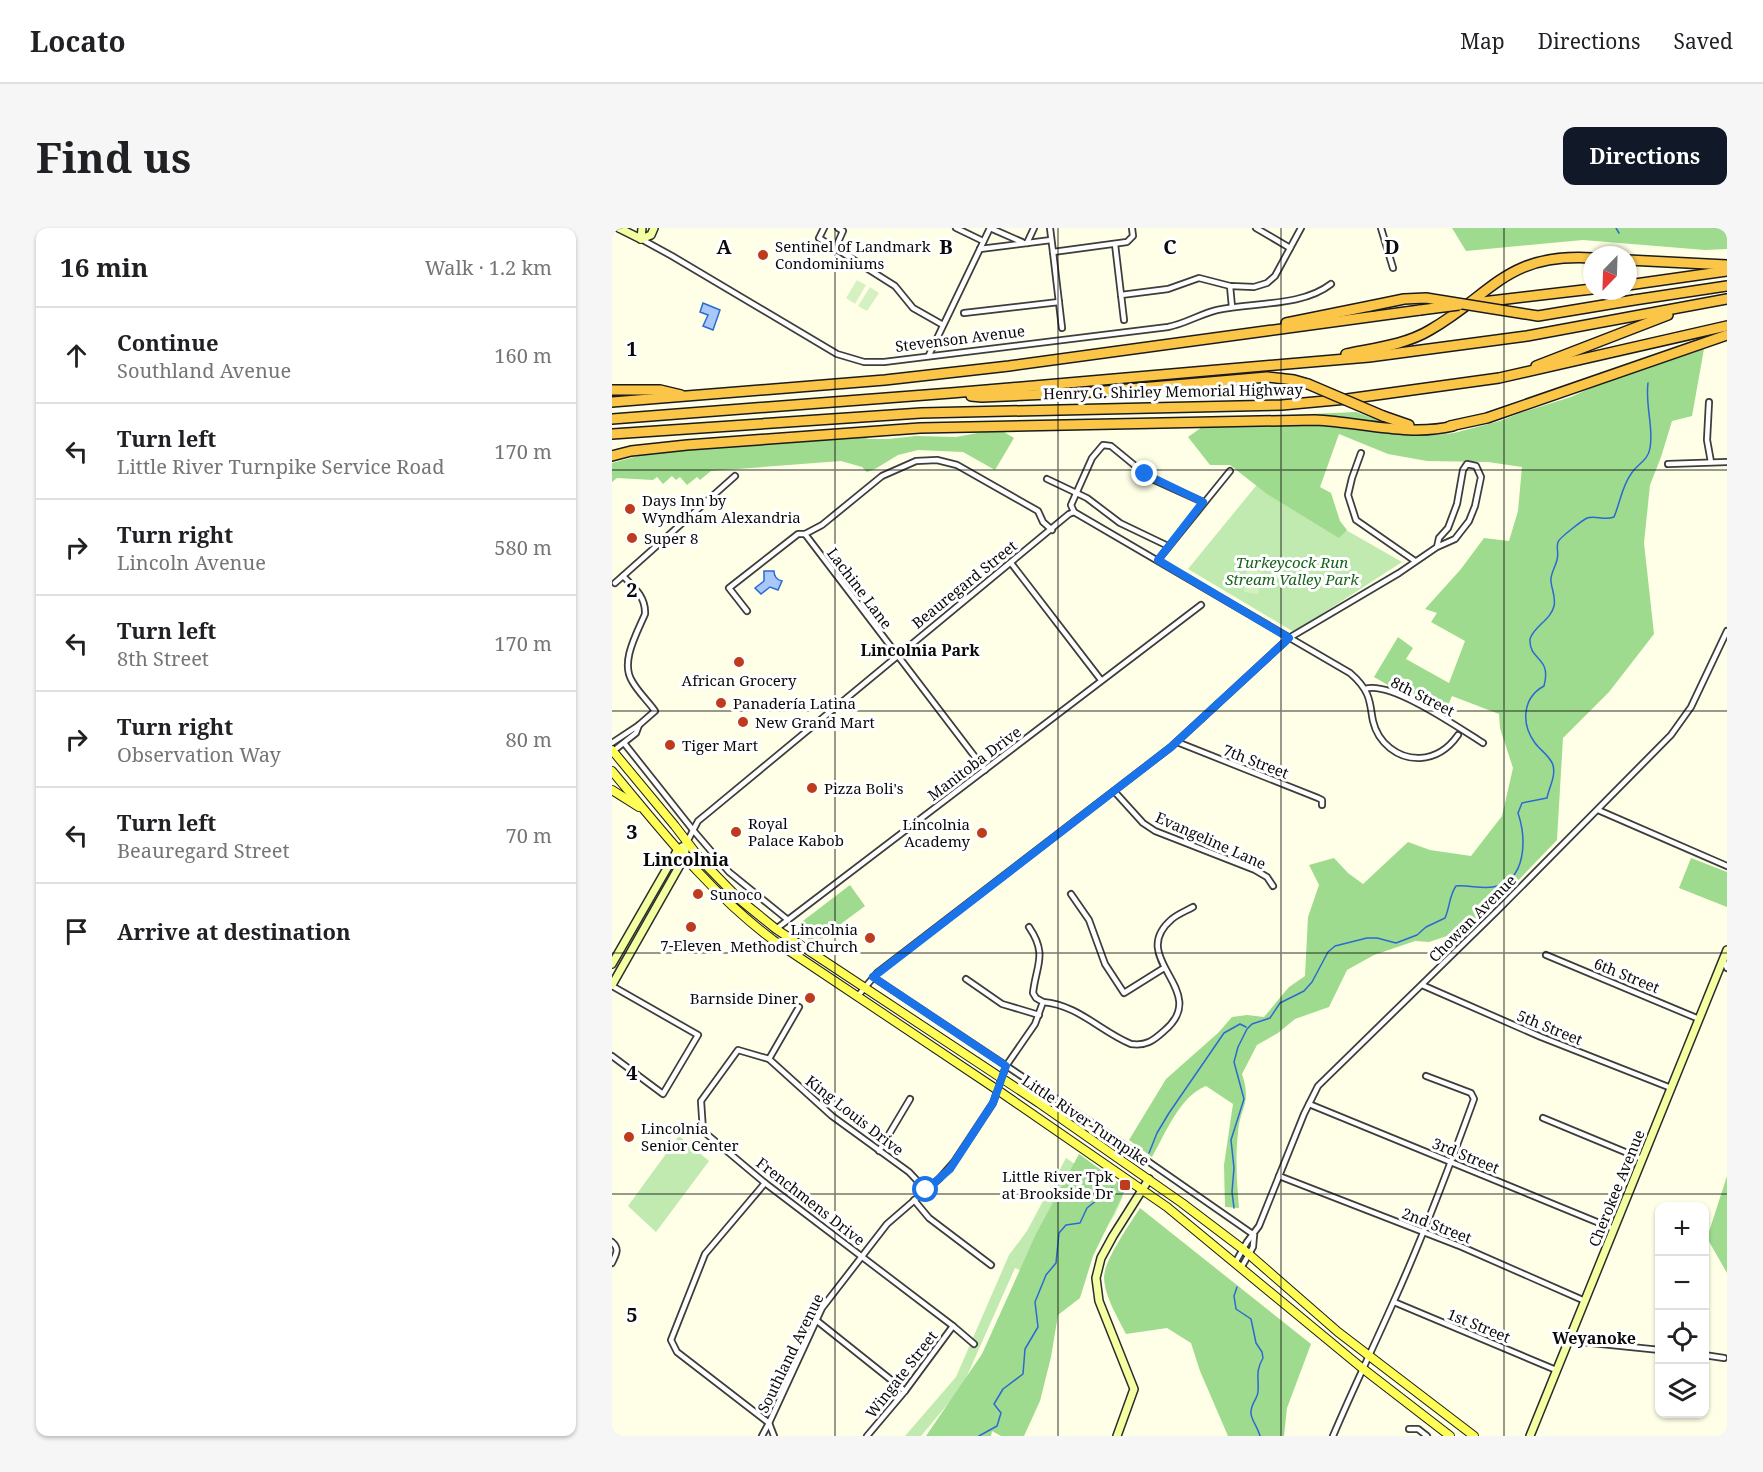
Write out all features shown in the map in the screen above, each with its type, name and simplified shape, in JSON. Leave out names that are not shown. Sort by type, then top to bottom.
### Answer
[{"type":"highway","points":[[1304,364],[1412,338],[1444,320],[1498,279],[1530,264],[1564,258],[1583,258]]},
{"type":"highway","points":[[1637,260],[1727,265]]},
{"type":"highway","points":[[1637,284],[1727,271]]},
{"type":"highway","points":[[1186,343],[1404,299],[1426,298],[1538,316],[1727,286]]},
{"type":"highway","name":"Henry G. Shirley Memorial Highway","points":[[612,402],[692,397],[1009,366],[1583,290]]},
{"type":"highway","points":[[612,419],[1304,364],[1432,350],[1517,337],[1727,299]]},
{"type":"highway","points":[[1499,378],[1698,305]]},
{"type":"highway","name":"Henry G. Shirley Memorial Highway","points":[[612,434],[921,413],[1303,403],[1499,378],[1727,326]]},
{"type":"highway","points":[[612,456],[631,451],[687,445],[920,428],[1316,420],[1425,431],[1487,418],[1727,335]]},
{"type":"highway","points":[[951,393],[982,397],[1063,394],[1280,378],[1308,384],[1383,416],[1414,426],[1453,426]]},
{"type":"highway","points":[[612,390],[660,390],[692,397]]},
{"type":"main road","name":"Little River Turnpike","points":[[612,751],[675,825],[686,843],[725,886],[776,929],[1149,1179],[1246,1252],[1318,1315],[1474,1436]]},
{"type":"main road","name":"Little River Turnpike","points":[[612,771],[677,851],[746,920],[1142,1189],[1362,1368],[1450,1436]]},
{"type":"main road","points":[[612,790],[646,812]]},
{"type":"street","name":"Stevenson Avenue","points":[[619,228],[672,256],[846,358],[864,362],[899,360],[1168,327],[1232,307],[1306,297],[1330,284]]},
{"type":"street","points":[[642,228],[641,239],[651,235],[654,228]]},
{"type":"street","points":[[824,228],[819,238],[895,286],[913,308],[943,325]]},
{"type":"street","points":[[835,249],[843,231],[838,228]]},
{"type":"street","points":[[956,228],[983,241]]},
{"type":"street","points":[[928,355],[990,228],[1026,243]]},
{"type":"street","points":[[1026,243],[1034,228]]},
{"type":"street","points":[[1050,228],[1062,328]]},
{"type":"street","points":[[1053,252],[1115,244],[1131,239],[1132,228]]},
{"type":"street","points":[[1256,228],[1290,248]]},
{"type":"street","points":[[1121,295],[1167,289],[1199,278],[1230,286],[1254,287],[1267,283],[1275,276],[1301,228]]},
{"type":"street","points":[[1381,228],[1393,268]]},
{"type":"street","points":[[980,249],[1051,240]]},
{"type":"street","points":[[1115,244],[1124,320]]},
{"type":"street","points":[[1230,286],[1232,307]]},
{"type":"street","points":[[964,313],[1059,302]]},
{"type":"street","points":[[1709,402],[1707,440],[1711,462]]},
{"type":"street","points":[[1203,502],[1150,478],[1106,444],[1092,458],[1071,506],[1074,512],[1350,673],[1365,689],[1379,737],[1397,753],[1414,758],[1431,756],[1447,748],[1458,735]]},
{"type":"street","points":[[1361,453],[1348,495],[1356,520],[1415,561]]},
{"type":"street","points":[[747,611],[729,588],[798,534],[805,534],[822,525],[882,476],[916,461],[937,460],[957,465],[1038,511],[1043,522],[1052,530]]},
{"type":"street","points":[[1668,464],[1727,462]]},
{"type":"street","points":[[857,997],[873,977],[1177,742],[1289,638],[1399,573],[1437,547],[1455,539],[1469,521],[1481,477],[1476,466],[1467,464],[1463,470],[1457,504],[1448,528],[1440,538],[1437,547]]},
{"type":"street","points":[[1158,560],[1230,471]]},
{"type":"street","points":[[615,583],[735,476]]},
{"type":"street","points":[[1047,479],[1078,492],[1120,523],[1168,546]]},
{"type":"street","name":"Beauregard Street","points":[[684,858],[686,843],[693,830],[709,812],[1074,512]]},
{"type":"street","name":"Lachine Lane","points":[[805,534],[984,770]]},
{"type":"street","points":[[1011,563],[1101,680]]},
{"type":"street","points":[[612,743],[618,741],[656,711],[632,681],[628,671],[630,654],[645,614],[645,607],[642,597],[623,576]]},
{"type":"street","name":"Manitoba Drive","points":[[776,929],[1201,605]]},
{"type":"street","name":"Chowan Avenue","points":[[1238,1265],[1246,1252],[1253,1247],[1254,1235],[1308,1104],[1324,1080],[1658,749],[1683,721],[1698,695],[1727,631]]},
{"type":"street","name":"8th Street","points":[[1365,689],[1374,687],[1388,690],[1483,742]]},
{"type":"street","points":[[612,751],[636,733],[639,725]]},
{"type":"street","name":"7th Street","points":[[1177,742],[1318,798],[1322,801],[1322,805]]},
{"type":"street","points":[[624,743],[729,872],[788,920]]},
{"type":"street","name":"Evangeline Lane","points":[[1114,791],[1134,815],[1155,831],[1255,870],[1267,878],[1273,886]]},
{"type":"street","points":[[1598,810],[1727,866]]},
{"type":"street","points":[[612,964],[677,851],[686,843]]},
{"type":"street","points":[[612,1056],[663,1094],[698,1035],[612,985],[684,858]]},
{"type":"street","points":[[1071,894],[1089,920],[1105,964],[1124,993],[1164,968]]},
{"type":"street","points":[[1029,927],[1037,939],[1040,951],[1033,993],[1036,998],[1043,1002],[1056,1003],[1070,1008],[1122,1041],[1143,1046],[1155,1040],[1173,1024],[1179,1013],[1181,1004],[1179,994],[1159,954],[1160,936],[1174,918],[1193,907]]},
{"type":"street","name":"Cherokee Avenue","points":[[1530,1436],[1727,950]]},
{"type":"street","name":"6th Street","points":[[1546,955],[1699,1019]]},
{"type":"street","points":[[1723,959],[1727,968]]},
{"type":"street","points":[[873,977],[1254,1235]]},
{"type":"street","points":[[966,979],[1002,1004],[1039,1015]]},
{"type":"street","name":"5th Street","points":[[1422,985],[1541,1037],[1671,1088]]},
{"type":"street","name":"Southland Avenue","points":[[762,1436],[816,1320],[830,1297],[887,1224],[950,1169],[993,1103],[1006,1066],[1039,1015],[1043,1002]]},
{"type":"street","points":[[769,1059],[799,1007]]},
{"type":"street","name":"Frenchmens Drive","points":[[769,1059],[738,1050],[701,1101],[704,1131],[765,1183],[974,1344]]},
{"type":"street","name":"King Louis Drive","points":[[769,1059],[832,1116],[909,1172],[926,1190]]},
{"type":"street","points":[[1333,1436],[1394,1302],[1470,1110],[1473,1096],[1471,1093],[1426,1076]]},
{"type":"street","points":[[879,1151],[910,1099]]},
{"type":"street","name":"3rd Street","points":[[1308,1104],[1614,1229]]},
{"type":"street","points":[[1543,1118],[1642,1159]]},
{"type":"street","name":"2nd Street","points":[[1279,1176],[1462,1247],[1585,1301]]},
{"type":"street","points":[[1117,1436],[1134,1389],[1099,1301],[1096,1278],[1101,1258],[1149,1179]]},
{"type":"street","points":[[765,1183],[705,1254],[671,1340],[677,1352],[769,1424],[774,1436]]},
{"type":"street","points":[[914,1200],[929,1218],[991,1265]]},
{"type":"street","points":[[612,1242],[618,1251],[612,1263]]},
{"type":"street","name":"1st Street","points":[[1394,1302],[1556,1370]]},
{"type":"street","points":[[816,1320],[905,1391]]},
{"type":"street","name":"Wingate Street","points":[[867,1436],[905,1391],[953,1326]]},
{"type":"street","points":[[1569,1338],[1582,1342],[1655,1350]]},
{"type":"street","points":[[1709,1356],[1724,1358]]},
{"type":"street","points":[[1409,1429],[1418,1430],[1427,1436]]},
{"type":"green space","points":[[1452,228],[1727,228],[1727,249],[1705,250],[1583,240],[1466,251]]},
{"type":"green space","points":[[857,280],[866,285],[855,304],[846,298]]},
{"type":"green space","points":[[870,287],[879,293],[867,311],[858,306]]},
{"type":"green space","points":[[1704,349],[1692,416],[1672,421],[1650,485],[1644,543],[1654,634],[1609,692],[1563,738],[1557,840],[1479,921],[1429,942],[1415,941],[1374,955],[1347,970],[1329,1007],[1295,1019],[1278,1033],[1257,1045],[1242,1074],[1246,1099],[1237,1142],[1239,1208],[1225,1207],[1224,1165],[1233,1104],[1206,1086],[1188,1098],[1181,1107],[1152,1157],[1129,1140],[1166,1079],[1218,1033],[1232,1017],[1247,1015],[1264,1017],[1289,987],[1305,976],[1308,917],[1319,885],[1309,865],[1334,858],[1348,873],[1363,884],[1408,842],[1430,850],[1471,856],[1502,816],[1513,768],[1500,728],[1499,714],[1452,696],[1442,720],[1386,688],[1388,685],[1374,677],[1398,637],[1413,648],[1406,659],[1449,683],[1465,641],[1431,622],[1437,613],[1425,609],[1461,569],[1484,538],[1509,541],[1518,511],[1522,467],[1488,462],[1427,461],[1388,454],[1339,434],[1320,487],[1331,493],[1340,521],[1347,530],[1339,538],[1267,494],[1230,465],[1210,465],[1188,437],[1215,418],[1356,412],[1399,430],[1435,435],[1454,433],[1500,421],[1571,397],[1604,382]]},
{"type":"green space","points":[[999,429],[1014,438],[995,470],[963,452],[918,450],[898,455],[867,472],[862,467],[841,461],[711,471],[700,480],[697,477],[687,485],[680,477],[676,480],[672,476],[663,484],[657,477],[653,480],[617,478],[612,482],[612,463],[649,453],[839,433],[870,439],[888,439],[916,436],[956,437]]},
{"type":"green space","name":"Turkeycock Run Stream Valley Park","points":[[1260,481],[1402,562],[1294,632],[1188,569]]},
{"type":"green space","points":[[1247,570],[1261,572],[1258,594],[1244,592]]},
{"type":"green space","points":[[1691,858],[1727,872],[1727,907],[1679,888]]},
{"type":"green space","points":[[850,885],[865,906],[814,944],[795,927]]},
{"type":"green space","points":[[679,1136],[709,1161],[656,1232],[628,1206]]},
{"type":"green space","points":[[1079,1154],[1126,1188],[1093,1256],[1080,1298],[1058,1315],[1040,1401],[1024,1436],[1001,1436],[992,1431],[991,1436],[926,1436],[982,1354],[1036,1234]]},
{"type":"green space","points":[[1066,1158],[1123,1196],[1115,1214],[1068,1290],[1015,1268],[962,1387],[921,1436],[905,1436],[956,1377],[1009,1255],[1027,1231]]},
{"type":"green space","points":[[1727,1176],[1727,1273],[1709,1242],[1709,1232]]},
{"type":"green space","points":[[1140,1208],[1311,1344],[1287,1408],[1284,1436],[1228,1436],[1200,1371],[1191,1343],[1167,1328],[1126,1334],[1109,1300],[1104,1278],[1113,1252]]},
{"type":"water","points":[[703,303],[720,310],[713,330],[703,326],[708,315],[700,312]]},
{"type":"water","points":[[764,571],[774,571],[776,577],[782,581],[778,590],[770,587],[761,594],[755,588],[764,581]]},
{"type":"waterway","points":[[1616,228],[1619,233]]},
{"type":"waterway","points":[[1234,1208],[1231,1140],[1244,1099],[1234,1062],[1247,1029],[1252,1024],[1270,1018],[1280,1003],[1304,991],[1312,982],[1328,952],[1335,946],[1367,938],[1396,943],[1417,935],[1426,927],[1445,918],[1456,886],[1493,887],[1513,876],[1518,867],[1523,845],[1518,813],[1522,803],[1547,798],[1554,774],[1552,762],[1535,743],[1527,728],[1528,704],[1531,697],[1544,686],[1546,676],[1543,664],[1533,652],[1530,639],[1535,630],[1550,615],[1554,606],[1551,579],[1558,558],[1559,540],[1587,518],[1614,517],[1628,479],[1649,452],[1651,433],[1648,383]]},
{"type":"waterway","points":[[1149,1153],[1169,1113],[1224,1033],[1240,1024],[1246,1027]]},
{"type":"waterway","points":[[979,1436],[997,1426],[1001,1413],[994,1404],[1003,1389],[1023,1374],[1025,1349],[1038,1327],[1035,1302],[1046,1275],[1056,1263],[1059,1233],[1066,1225],[1080,1223],[1087,1208],[1112,1188]]},
{"type":"waterway","points":[[1237,1287],[1234,1296],[1236,1309],[1251,1319],[1256,1343],[1263,1358],[1258,1371],[1258,1394],[1251,1410],[1260,1436]]},
{"type":"place","name":"Sentinel of Landmark Condominiums","points":[[763,255]]},
{"type":"place","name":"Days Inn by Wyndham Alexandria","points":[[630,509]]},
{"type":"place","name":"Super 8","points":[[632,538]]},
{"type":"place","name":"African Grocery","points":[[739,662]]},
{"type":"place","name":"Panadería Latina","points":[[721,703]]},
{"type":"place","name":"New Grand Mart","points":[[743,722]]},
{"type":"place","name":"Tiger Mart","points":[[670,745]]},
{"type":"place","name":"Pizza Boli's","points":[[812,788]]},
{"type":"place","name":"Royal Palace Kabob","points":[[736,832]]},
{"type":"place","name":"Lincolnia Academy","points":[[982,833]]},
{"type":"place","name":"Sunoco","points":[[698,894]]},
{"type":"place","name":"7-Eleven","points":[[691,927]]},
{"type":"place","name":"Lincolnia Methodist Church","points":[[870,938]]},
{"type":"place","name":"Barnside Diner","points":[[810,998]]},
{"type":"place","name":"Lincolnia Senior Center","points":[[629,1137]]},
{"type":"place","name":"Little River Tpk at Brookside Dr","points":[[1125,1185]]},
{"type":"district","name":"Lincolnia Park","points":[[920,650]]},
{"type":"district","name":"Lincolnia","points":[[686,859]]},
{"type":"district","name":"Weyanoke","points":[[1594,1338]]},
{"type":"route","points":[[926,1190],[950,1169],[993,1103],[1006,1066],[873,977],[1171,747],[1289,638],[1158,560],[1203,502],[1145,474]]}]
